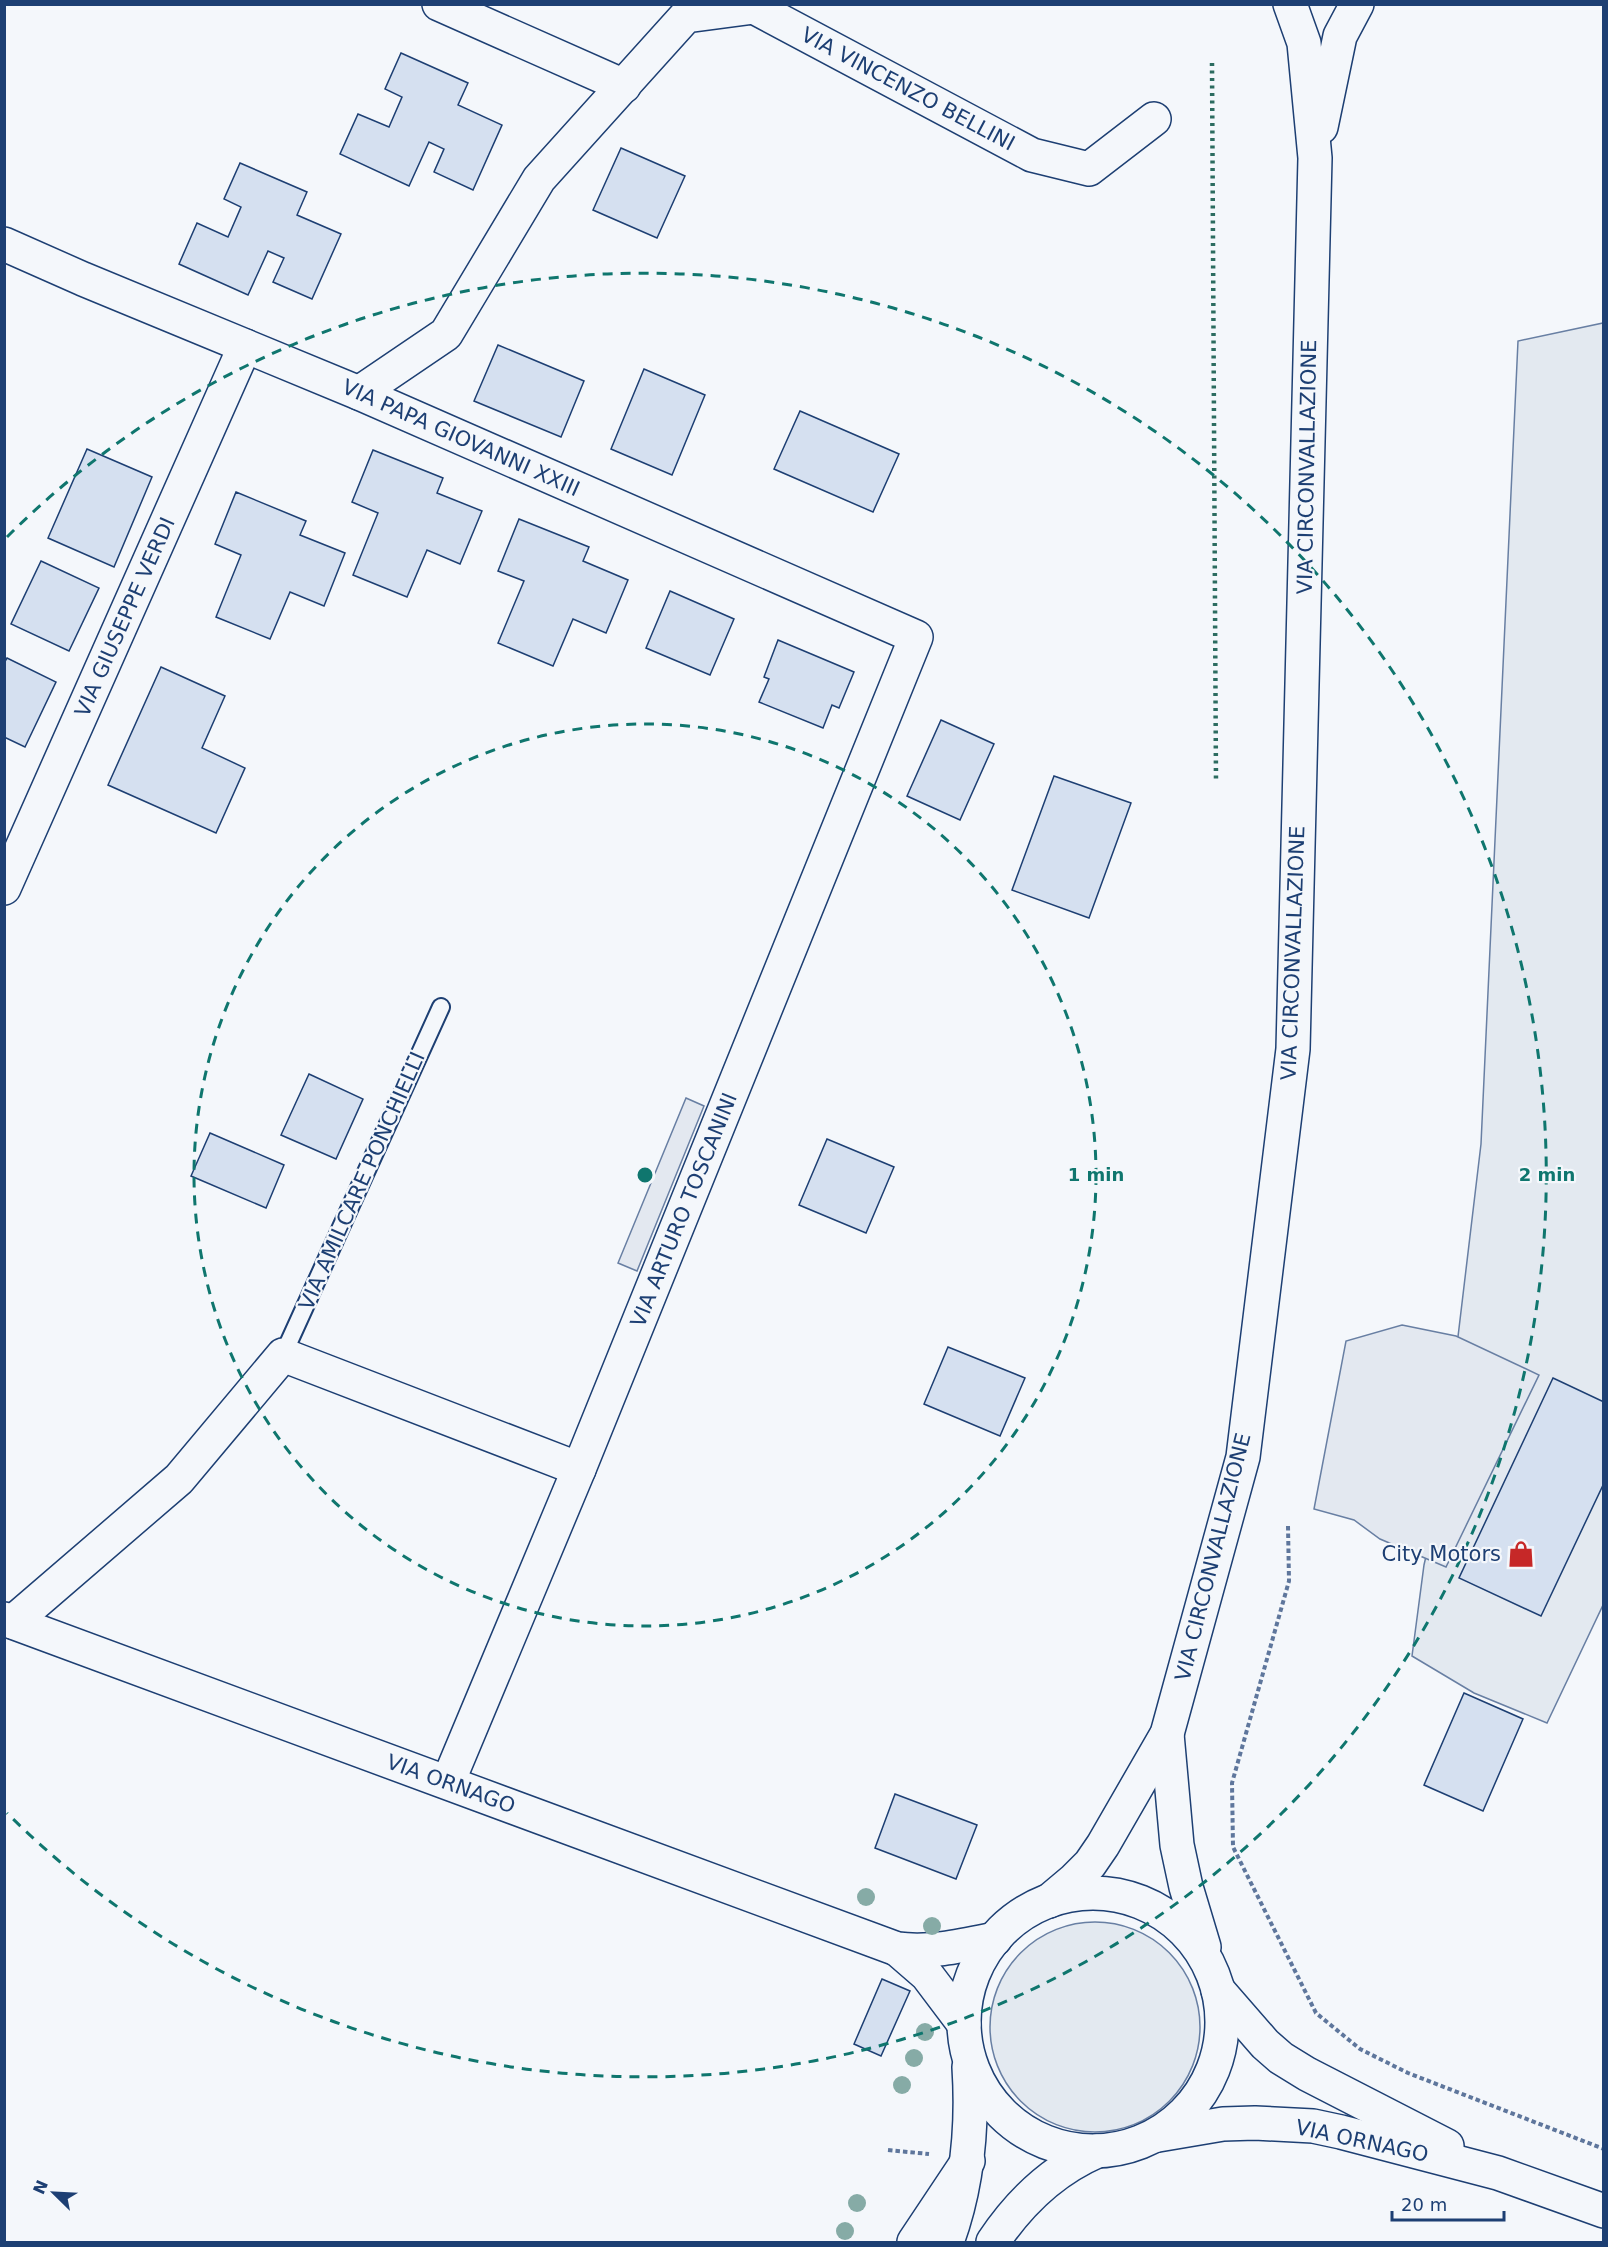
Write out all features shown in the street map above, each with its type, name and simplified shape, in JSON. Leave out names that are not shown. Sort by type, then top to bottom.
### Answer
[{"type":"street","points":[[439,4],[624,86]]},
{"type":"street","name":"VIA CIRCONVALLAZIONE","points":[[947,2242],[956,2217],[968,2161],[971,2111],[966,2039],[966,1998],[971,1979],[983,1955],[1016,1918],[1049,1901],[1090,1864],[1117,1822],[1167,1734],[1243,1457],[1293,1049],[1315,158],[1304,43],[1290,4]]},
{"type":"street","name":"VIA CIRCONVALLAZIONE","points":[[1315,158],[1340,36],[1356,4]]},
{"type":"street","name":"VIA VINCENZO BELLINI","points":[[359,393],[446,334],[539,179],[686,16],[754,7],[1032,155],[1089,169],[1154,119]]},
{"type":"street","name":"VIA PAPA GIOVANNI XXIII","points":[[4,244],[359,393],[916,637]]},
{"type":"street","name":"VIA GIUSEPPE VERDI","points":[[4,888],[245,346]]},
{"type":"street","name":"VIA ARTURO TOSCANINI","points":[[448,1782],[579,1469],[916,637]]},
{"type":"street","points":[[283,1355],[579,1469]]},
{"type":"street","name":"VIA AMILCARE PONCHIELLI","points":[[9,1621],[179,1479],[283,1355]]},
{"type":"street","name":"VIA ORNAGO","points":[[9,1621],[897,1949],[930,1951],[995,1939]]},
{"type":"street","name":"VIA CIRCONVALLAZIONE","points":[[966,2039],[977,2079],[988,2097],[1017,2126],[1056,2146],[1082,2151],[1097,2151],[1129,2146],[1153,2136],[1174,2122],[1189,2108],[1211,2074],[1219,2050],[1222,2028],[1214,1979],[1182,1869],[1175,1827],[1167,1734]]},
{"type":"street","name":"VIA CIRCONVALLAZIONE","points":[[1049,1901],[1077,1894],[1100,1893],[1139,1901],[1166,1914],[1181,1927],[1197,1945],[1214,1979]]},
{"type":"street","name":"VIA ORNAGO","points":[[897,1949],[927,1975],[966,2039]]},
{"type":"street","name":"VIA ORNAGO","points":[[1214,1979],[1265,2044],[1281,2058],[1307,2074],[1498,2174]]},
{"type":"street","name":"VIA ORNAGO","points":[[1153,2136],[1223,2124],[1313,2126],[1363,2137],[1498,2174],[1604,2211]]},
{"type":"street","name":"VIA CIRCONVALLAZIONE","points":[[993,2242],[1028,2198],[1062,2170],[1097,2151]]},
{"type":"street","points":[[914,2242],[968,2161]]},
{"type":"lane","name":"VIA AMILCARE PONCHIELLI","points":[[283,1355],[441,1007]]},
{"type":"path","points":[[1288,1526],[1289,1581],[1232,1783],[1233,1847],[1316,2013],[1360,2049],[1408,2073],[1604,2149]]},
{"type":"path","points":[[888,2151],[933,2155]]},
{"type":"shaded area","points":[[1603,323],[1603,1605],[1547,1723],[1474,1693],[1412,1656],[1424,1565],[1438,1504],[1481,1144],[1518,341]]},
{"type":"shaded area","points":[[686,1098],[704,1106],[637,1271],[618,1263]]},
{"type":"shaded area","points":[[1402,1325],[1456,1336],[1539,1375],[1446,1567],[1380,1539],[1354,1520],[1314,1509],[1346,1341]]},
{"type":"shaded area","points":[[1095,1922],[1115,1924],[1144,1934],[1162,1946],[1176,1960],[1192,1987],[1198,2007],[1200,2027],[1198,2047],[1188,2076],[1176,2094],[1162,2108],[1135,2124],[1115,2130],[1095,2132],[1075,2130],[1046,2120],[1028,2108],[1014,2094],[998,2067],[992,2047],[990,2027],[992,2007],[1002,1978],[1014,1960],[1028,1946],[1055,1930],[1075,1924]]},
{"type":"building","points":[[401,53],[468,83],[458,105],[502,125],[473,190],[434,172],[444,149],[429,142],[409,186],[340,154],[358,114],[389,127],[402,97],[385,89]]},
{"type":"building","points":[[621,148],[685,176],[657,238],[593,210]]},
{"type":"building","points":[[240,163],[307,192],[297,215],[341,234],[312,299],[273,282],[284,258],[268,251],[248,295],[179,264],[197,223],[228,237],[241,207],[224,199]]},
{"type":"building","points":[[498,345],[584,381],[561,437],[474,401]]},
{"type":"building","points":[[644,369],[705,395],[672,475],[611,449]]},
{"type":"building","points":[[800,411],[899,454],[873,512],[774,469]]},
{"type":"building","points":[[87,449],[152,477],[114,567],[48,538]]},
{"type":"building","points":[[373,450],[443,478],[437,493],[482,511],[460,564],[427,550],[407,597],[353,575],[378,513],[352,502]]},
{"type":"building","points":[[236,492],[306,521],[300,535],[345,553],[324,606],[290,592],[270,639],[216,617],[241,555],[215,544]]},
{"type":"building","points":[[519,519],[589,547],[583,561],[628,580],[606,633],[573,619],[553,666],[498,643],[524,581],[498,571]]},
{"type":"building","points":[[41,561],[99,588],[69,651],[11,624]]},
{"type":"building","points":[[670,591],[734,619],[710,675],[646,648]]},
{"type":"building","points":[[778,640],[854,672],[839,708],[832,705],[823,728],[759,702],[769,679],[764,677]]},
{"type":"building","points":[[7,658],[56,682],[25,747],[4,737],[4,663]]},
{"type":"building","points":[[161,667],[225,696],[202,748],[245,768],[216,833],[108,785]]},
{"type":"building","points":[[941,720],[994,744],[960,820],[907,796]]},
{"type":"building","points":[[1054,776],[1131,803],[1089,918],[1012,890]]},
{"type":"building","points":[[309,1074],[363,1099],[336,1159],[281,1135]]},
{"type":"building","points":[[210,1133],[284,1165],[266,1208],[191,1176]]},
{"type":"building","points":[[827,1139],[894,1167],[866,1233],[799,1205]]},
{"type":"building","points":[[948,1347],[1025,1378],[1000,1436],[924,1404]]},
{"type":"building","points":[[1553,1378],[1604,1402],[1604,1483],[1541,1616],[1459,1578]]},
{"type":"building","points":[[1464,1693],[1523,1719],[1483,1811],[1424,1785]]},
{"type":"building","points":[[895,1794],[977,1825],[956,1879],[875,1848]]},
{"type":"building","points":[[882,1979],[910,1991],[881,2056],[854,2044]]},
{"type":"hedge","points":[[1212,63],[1216,783]]},
{"type":"place","name":"City Motors","points":[[1521,1554]]}]
